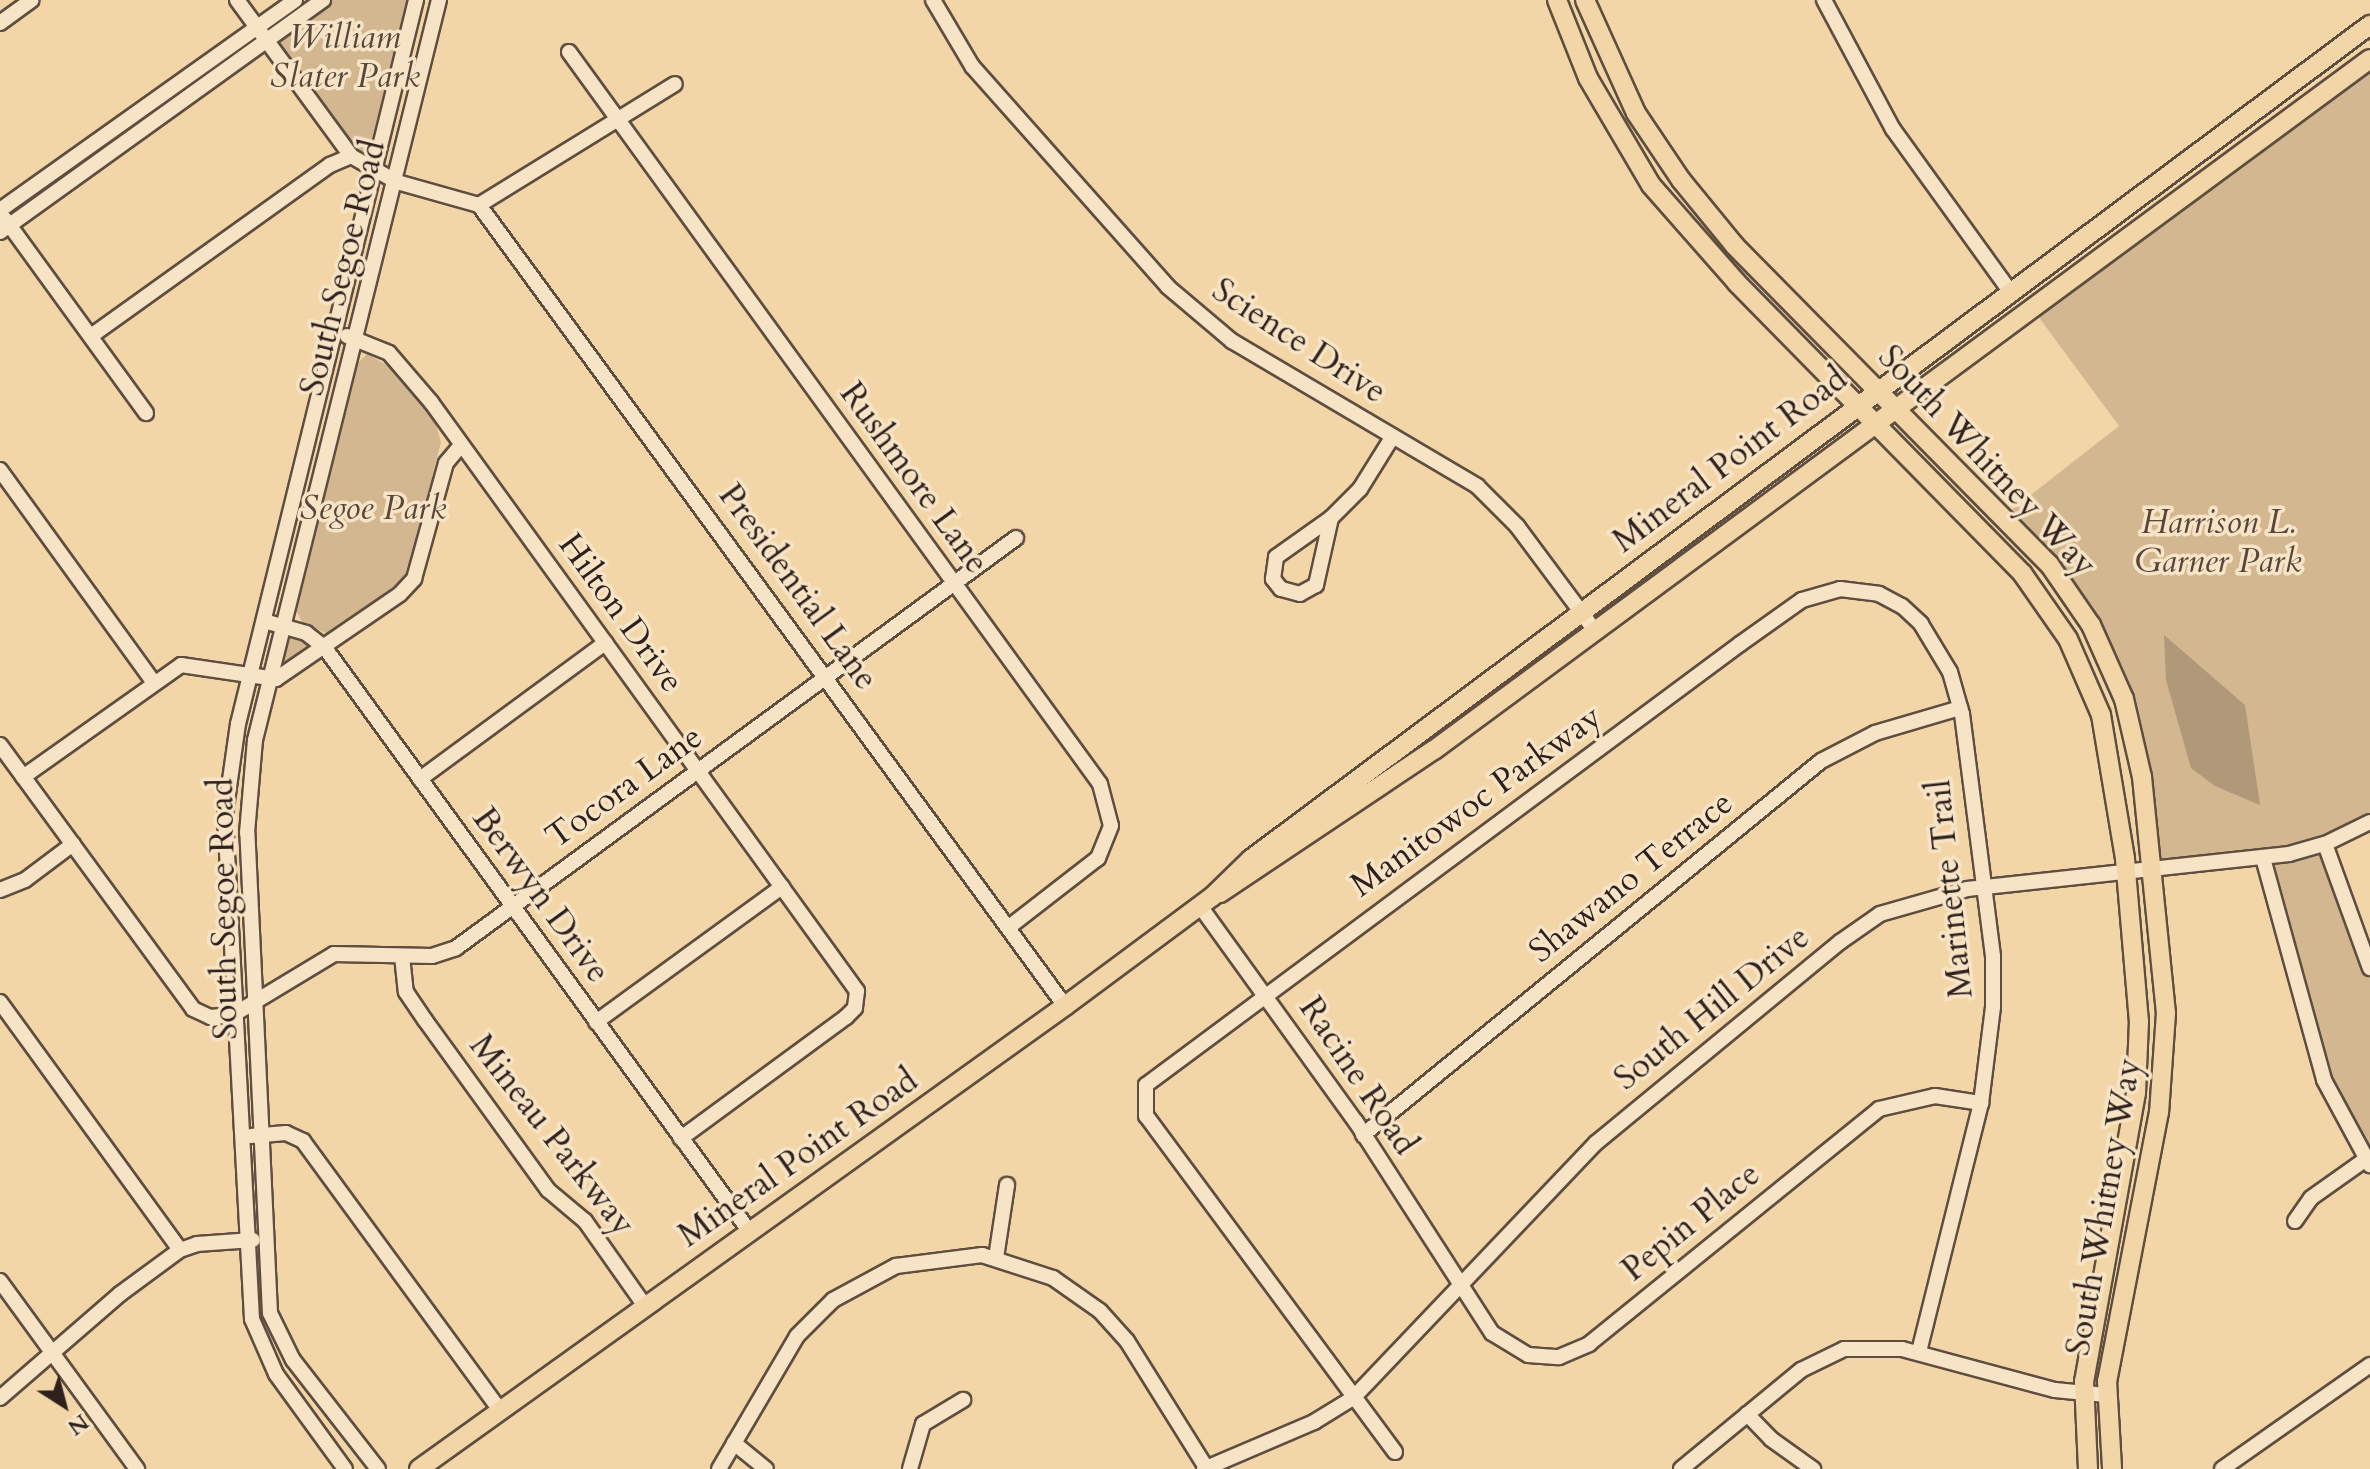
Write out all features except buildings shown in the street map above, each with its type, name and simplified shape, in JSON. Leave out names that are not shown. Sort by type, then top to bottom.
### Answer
[{"type":"main road","name":"South Whitney Way","points":[[1557,0],[1594,89],[1651,185],[1874,424],[2022,573],[2068,639],[2101,715],[2126,874],[2138,982],[2136,1093],[2084,1394],[2088,1469]]},
{"type":"main road","name":"South Whitney Way","points":[[1585,0],[1636,113],[1681,180],[1735,246],[2049,564],[2091,625],[2130,719],[2142,777],[2166,1013],[2159,1112],[2106,1395],[2112,1469]]},
{"type":"main road","name":"Mineral Point Road","points":[[419,1469],[1065,1006],[1206,901],[1251,859],[1856,405],[2370,25]]},
{"type":"main road","name":"Mineral Point Road","points":[[1206,901],[1238,885],[1341,816],[1596,632],[2370,59]]},
{"type":"street","points":[[0,23],[32,0]]},
{"type":"street","points":[[237,0],[351,156],[397,182],[479,205],[675,84]]},
{"type":"street","points":[[146,413],[91,336],[5,228],[0,211],[295,0]]},
{"type":"street","points":[[5,228],[323,0]]},
{"type":"street","name":"South Segoe Road","points":[[378,1469],[279,1334],[270,1313],[260,1136],[243,1012],[225,815],[230,760],[416,0]]},
{"type":"street","name":"South Segoe Road","points":[[345,1469],[262,1348],[246,1288],[239,1137],[248,806],[255,740],[397,182],[439,0]]},
{"type":"street","name":"Science Drive","points":[[933,0],[972,66],[1179,298],[1232,341],[1393,436],[1493,500],[1596,632]]},
{"type":"street","points":[[1824,0],[1893,129],[2010,291]]},
{"type":"street","name":"Rushmore Lane","points":[[569,52],[615,122],[1100,784],[1109,808],[1111,826],[1098,858],[1009,927]]},
{"type":"street","points":[[91,336],[351,156]]},
{"type":"street","name":"Presidential Lane","points":[[479,205],[1065,1006]]},
{"type":"street","name":"Hilton Drive","points":[[334,332],[389,353],[403,366],[853,982],[858,1000],[846,1017],[681,1138]]},
{"type":"street","points":[[1331,518],[1316,585],[1300,594],[1281,589],[1273,579],[1276,557],[1331,518],[1360,489],[1393,436]]},
{"type":"street","points":[[23,777],[154,683],[193,663],[270,681],[325,648],[414,579],[446,463],[461,445]]},
{"type":"street","points":[[0,470],[154,683]]},
{"type":"street","name":"Tocora Lane","points":[[243,1012],[334,954],[432,956],[456,948],[1016,538]]},
{"type":"street","name":"Manitowoc Parkway","points":[[1353,1398],[1146,1116],[1144,1104],[1152,1077],[1802,600],[1840,589],[1872,592]]},
{"type":"street","name":"Marinette Trail","points":[[1872,592],[1902,606],[1921,624],[1950,672],[1960,708],[1984,888],[1993,984],[1981,1103],[1919,1352]]},
{"type":"street","name":"Berwyn Drive","points":[[264,621],[284,625],[325,648],[750,1232]]},
{"type":"street","points":[[420,779],[605,643]]},
{"type":"street","name":"Shawano Terrace","points":[[1363,1135],[1821,761],[1875,733],[1960,708]]},
{"type":"street","points":[[0,745],[193,1009],[210,1017],[243,1012]]},
{"type":"street","name":"South Hill Drive","points":[[1205,1469],[1314,1422],[1353,1398],[1596,1143],[1840,942],[1906,904],[1984,888],[2263,858],[2325,844],[2370,822]]},
{"type":"street","points":[[0,890],[25,880],[73,844]]},
{"type":"street","points":[[2325,844],[2370,968]]},
{"type":"street","points":[[2263,858],[2324,1080],[2368,1162],[2311,1198],[2295,1221]]},
{"type":"street","points":[[596,1022],[782,887]]},
{"type":"street","name":"Racine Road","points":[[1206,901],[1460,1285]]},
{"type":"street","name":"Mineau Parkway","points":[[402,956],[406,992],[425,1020],[548,1190],[585,1221],[645,1306]]},
{"type":"street","points":[[0,1002],[180,1250]]},
{"type":"street","name":"Pepin Place","points":[[1460,1285],[1506,1345],[1544,1358],[1571,1354],[1879,1109],[1935,1096],[1981,1103]]},
{"type":"street","points":[[239,1137],[286,1133],[303,1141],[500,1410]]},
{"type":"street","points":[[996,1258],[1007,1185]]},
{"type":"street","points":[[0,1398],[54,1356],[120,1294],[180,1250],[197,1244],[264,1240]]},
{"type":"street","points":[[719,1469],[797,1336],[833,1300],[874,1275],[917,1261],[996,1258],[1053,1278],[1100,1311],[1127,1341],[1205,1469]]},
{"type":"street","points":[[0,1281],[137,1469]]},
{"type":"street","points":[[1681,1469],[1801,1370],[1844,1349],[1872,1346],[1919,1352],[2084,1394],[2106,1395]]},
{"type":"street","points":[[2222,1469],[2370,1365]]},
{"type":"street","points":[[1353,1398],[1395,1452]]},
{"type":"street","points":[[910,1469],[923,1424],[963,1400]]},
{"type":"street","points":[[1747,1414],[1771,1439],[1813,1469]]},
{"type":"street","points":[[734,1443],[766,1469]]},
{"type":"green space","name":"William Slater Park","points":[[323,0],[416,0],[376,168],[351,156],[267,41]]},
{"type":"green space","name":"Harrison L. Garner Park","points":[[2370,59],[2370,822],[2325,845],[2370,967],[2370,1165],[2344,1123],[2263,859],[2150,871],[2142,777],[2110,665],[2004,516],[2119,426],[2032,308]]},
{"type":"green space","name":"Segoe Park","points":[[367,354],[399,372],[434,419],[441,442],[407,576],[330,635],[302,622],[296,610],[358,363]]},
{"type":"green space","points":[[284,625],[325,648],[292,670],[274,670]]},
{"type":"shaded area","points":[[2164,635],[2245,705],[2260,805],[2215,786],[2191,768],[2166,680]]}]
